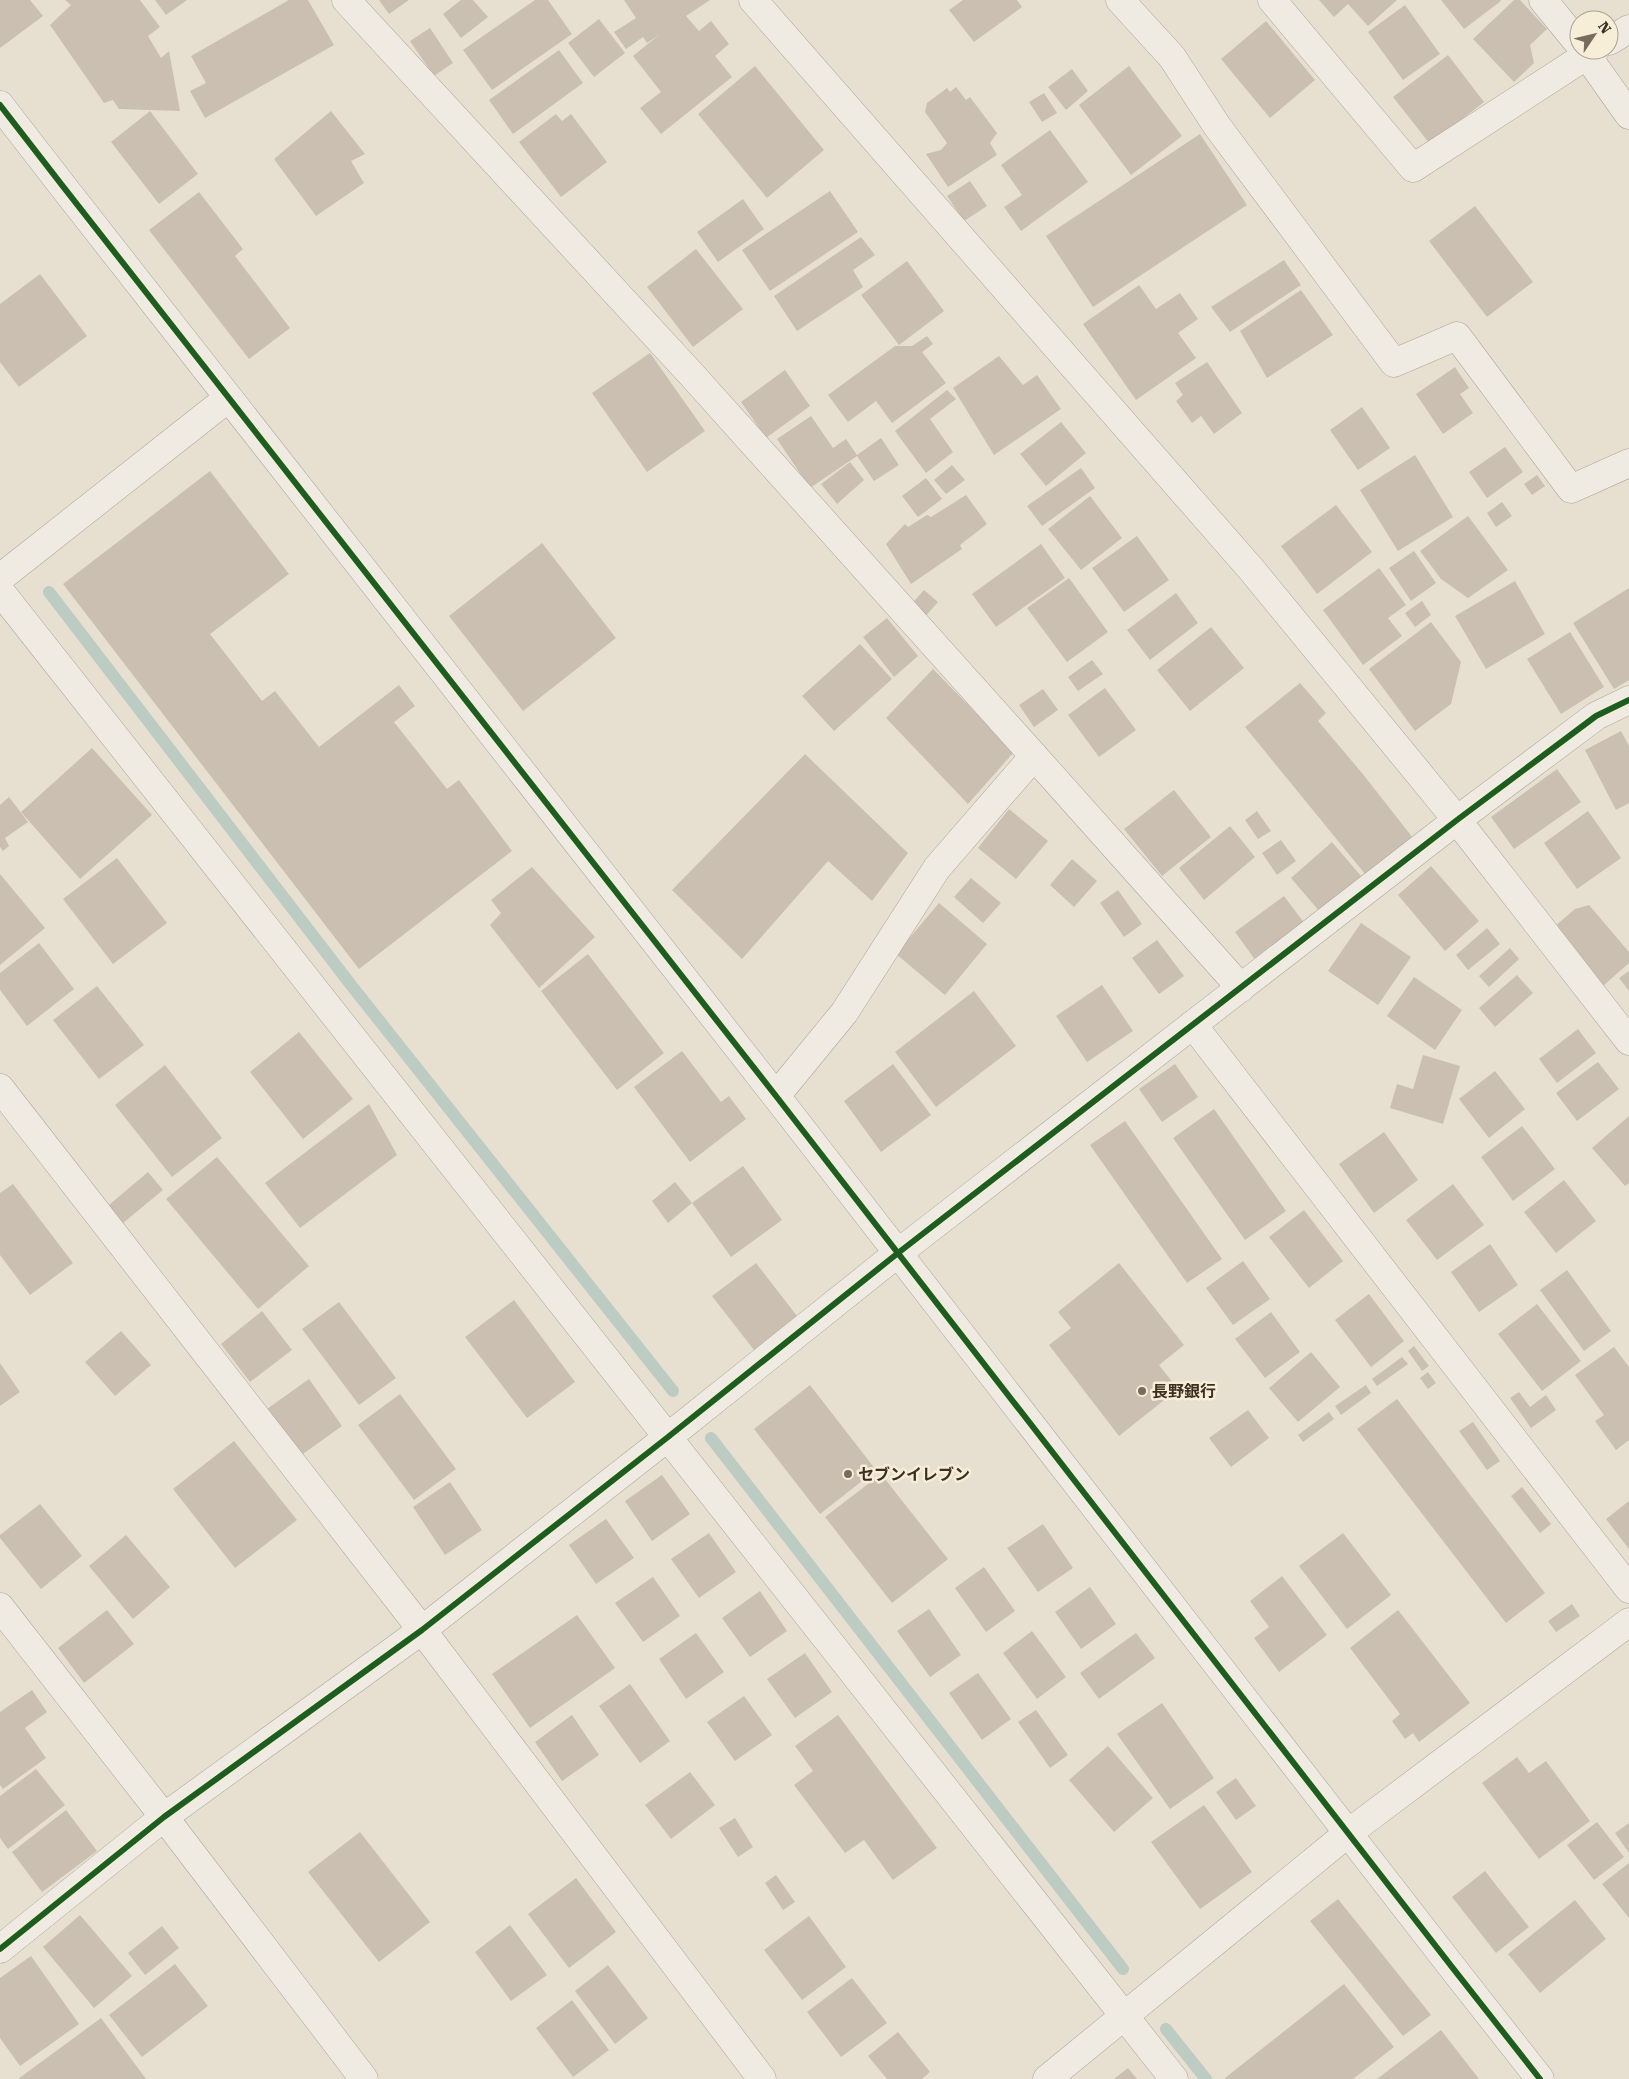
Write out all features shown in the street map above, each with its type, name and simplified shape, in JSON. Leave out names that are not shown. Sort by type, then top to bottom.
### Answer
[{"type":"street","points":[[346,0],[692,375],[1241,988]]},
{"type":"street","points":[[753,0],[1251,569],[1457,820],[1629,1041]]},
{"type":"street","points":[[1120,0],[1172,57],[1217,126],[1394,363],[1457,336],[1571,489],[1629,463]]},
{"type":"street","points":[[1272,0],[1413,168],[1573,60]]},
{"type":"street","points":[[1543,0],[1569,26]]},
{"type":"street","points":[[1598,60],[1629,115]]},
{"type":"street","points":[[0,105],[227,399],[776,1096],[1347,1834],[1540,2079]]},
{"type":"street","points":[[0,578],[227,399]]},
{"type":"street","points":[[0,591],[1174,2079]]},
{"type":"street","points":[[0,1949],[164,1817],[422,1630],[898,1254],[1457,820],[1596,716],[1629,700]]},
{"type":"street","points":[[776,1096],[844,1013],[937,868],[1034,756]]},
{"type":"street","points":[[1193,1025],[1629,1589]]},
{"type":"street","points":[[0,1088],[422,1630],[762,2079]]},
{"type":"street","points":[[0,1607],[164,1817],[364,2079]]},
{"type":"street","points":[[1047,2079],[1347,1834],[1629,1622]]},
{"type":"building","points":[[0,0],[30,0],[43,16],[0,48]]},
{"type":"building","points":[[65,0],[140,0],[160,27],[148,36],[161,58],[169,51],[180,111],[119,109],[113,100],[104,103],[50,25],[71,5]]},
{"type":"building","points":[[155,0],[187,0],[166,15]]},
{"type":"building","points":[[289,0],[308,0],[334,45],[205,118],[190,91],[206,83],[191,56]]},
{"type":"building","points":[[379,0],[409,0],[389,14]]},
{"type":"building","points":[[461,0],[473,0],[488,17],[461,38],[443,14]]},
{"type":"building","points":[[535,0],[548,0],[572,34],[492,90],[463,50]]},
{"type":"building","points":[[624,0],[710,0],[686,16],[699,31],[711,21],[729,44],[715,56],[732,77],[661,134],[640,108],[661,92],[633,56],[659,35],[647,43],[643,37],[626,49],[614,32],[636,18]]},
{"type":"building","points":[[963,0],[1017,0],[1022,7],[974,42],[949,10]]},
{"type":"building","points":[[1319,0],[1397,0],[1368,26],[1348,4],[1334,17]]},
{"type":"building","points":[[1441,0],[1500,0],[1501,1],[1464,29]]},
{"type":"building","points":[[1514,0],[1520,0],[1547,29],[1530,45],[1534,63],[1514,82],[1473,39]]},
{"type":"building","points":[[1405,5],[1440,54],[1403,80],[1368,32]]},
{"type":"building","points":[[599,19],[625,53],[594,77],[568,43]]},
{"type":"building","points":[[1266,21],[1315,80],[1270,118],[1221,59]]},
{"type":"building","points":[[430,28],[453,63],[434,76],[410,41]]},
{"type":"building","points":[[559,50],[583,83],[513,134],[489,100]]},
{"type":"building","points":[[1448,55],[1484,102],[1430,144],[1393,97]]},
{"type":"building","points":[[755,66],[824,150],[767,198],[698,114]]},
{"type":"building","points":[[1129,66],[1182,136],[1131,175],[1079,105]]},
{"type":"building","points":[[1072,69],[1088,91],[1066,110],[1048,87]]},
{"type":"building","points":[[956,87],[966,100],[970,97],[997,133],[990,143],[997,155],[948,187],[926,154],[941,150],[947,143],[925,112],[927,103],[947,88],[950,92]]},
{"type":"building","points":[[1044,93],[1057,113],[1042,122],[1029,102]]},
{"type":"building","points":[[150,111],[198,174],[159,204],[111,142]]},
{"type":"building","points":[[331,111],[365,154],[351,161],[364,183],[316,216],[274,159]]},
{"type":"building","points":[[556,114],[562,121],[571,114],[607,162],[561,197],[519,142]]},
{"type":"building","points":[[1050,130],[1088,182],[1021,231],[1004,207],[1022,195],[1001,165]]},
{"type":"building","points":[[1200,134],[1247,205],[1093,307],[1046,236]]},
{"type":"building","points":[[970,181],[987,206],[964,221],[947,196]]},
{"type":"building","points":[[830,191],[858,232],[770,291],[742,250]]},
{"type":"building","points":[[199,192],[243,249],[235,256],[290,328],[249,359],[149,230]]},
{"type":"building","points":[[743,199],[764,229],[718,262],[697,232]]},
{"type":"building","points":[[1475,206],[1533,282],[1487,317],[1429,241]]},
{"type":"building","points":[[861,237],[875,255],[853,270],[863,287],[797,331],[774,296]]},
{"type":"building","points":[[696,249],[743,309],[693,347],[647,287]]},
{"type":"building","points":[[1284,260],[1301,285],[1230,332],[1211,307]]},
{"type":"building","points":[[907,261],[944,311],[899,345],[861,295]]},
{"type":"building","points":[[40,274],[87,336],[19,387],[0,362],[0,304]]},
{"type":"building","points":[[1139,285],[1156,309],[1180,293],[1198,319],[1178,333],[1196,358],[1136,400],[1083,324]]},
{"type":"building","points":[[1301,290],[1333,335],[1267,378],[1240,331]]},
{"type":"building","points":[[927,336],[933,344],[922,352],[946,383],[892,423],[876,401],[848,422],[828,395],[895,346],[912,346]]},
{"type":"building","points":[[650,353],[705,431],[647,472],[592,393]]},
{"type":"building","points":[[999,356],[1023,385],[1037,375],[1061,409],[994,455],[953,388]]},
{"type":"building","points":[[1207,362],[1242,413],[1214,434],[1201,416],[1192,423],[1176,401],[1183,395],[1175,383]]},
{"type":"building","points":[[1455,367],[1469,388],[1460,394],[1473,413],[1443,434],[1416,394]]},
{"type":"building","points":[[785,370],[810,406],[766,438],[741,402]]},
{"type":"building","points":[[947,390],[956,399],[930,419],[953,452],[926,473],[895,431]]},
{"type":"building","points":[[1362,407],[1390,448],[1358,470],[1330,430]]},
{"type":"building","points":[[811,416],[833,448],[846,439],[857,455],[881,438],[899,465],[874,481],[857,456],[810,488],[777,439]]},
{"type":"building","points":[[1061,422],[1086,453],[1046,486],[1020,454]]},
{"type":"building","points":[[1505,447],[1523,472],[1487,498],[1469,472]]},
{"type":"building","points":[[1415,455],[1453,517],[1398,551],[1360,490]]},
{"type":"building","points":[[850,462],[864,480],[837,504],[821,484]]},
{"type":"building","points":[[952,465],[965,480],[946,494],[934,480]]},
{"type":"building","points":[[1081,468],[1095,488],[1042,526],[1027,506]]},
{"type":"building","points":[[210,471],[289,574],[210,634],[262,701],[275,691],[319,747],[399,685],[415,706],[394,722],[447,789],[459,780],[512,851],[359,969],[63,584]]},
{"type":"building","points":[[1537,475],[1545,486],[1532,495],[1524,484]]},
{"type":"building","points":[[926,478],[942,499],[918,517],[902,496]]},
{"type":"building","points":[[966,495],[987,524],[960,545],[962,549],[911,584],[886,544],[905,524],[908,527],[927,515],[931,517]]},
{"type":"building","points":[[1090,496],[1122,538],[1081,570],[1048,529]]},
{"type":"building","points":[[1502,502],[1512,516],[1496,527],[1487,513]]},
{"type":"building","points":[[1336,505],[1372,552],[1317,594],[1281,546]]},
{"type":"building","points":[[1468,516],[1508,570],[1468,598],[1441,579],[1420,551]]},
{"type":"building","points":[[1137,536],[1169,580],[1124,612],[1092,568]]},
{"type":"building","points":[[542,543],[616,638],[523,711],[449,616]]},
{"type":"building","points":[[1041,544],[1065,578],[996,627],[972,594]]},
{"type":"building","points":[[1414,551],[1436,583],[1411,601],[1389,568]]},
{"type":"building","points":[[1379,568],[1406,605],[1388,618],[1402,636],[1363,665],[1323,610]]},
{"type":"building","points":[[1069,578],[1108,632],[1067,662],[1027,608]]},
{"type":"building","points":[[1515,581],[1545,634],[1486,669],[1455,616]]},
{"type":"building","points":[[1629,588],[1629,680],[1614,689],[1573,623]]},
{"type":"building","points":[[924,590],[938,602],[924,618],[910,606]]},
{"type":"building","points":[[1176,593],[1198,623],[1150,660],[1127,630]]},
{"type":"building","points":[[1422,601],[1431,615],[1415,627],[1405,613]]},
{"type":"building","points":[[887,618],[918,656],[894,677],[863,637]]},
{"type":"building","points":[[1431,622],[1461,662],[1451,704],[1415,731],[1369,669]]},
{"type":"building","points":[[1211,627],[1244,668],[1190,711],[1157,670]]},
{"type":"building","points":[[1570,632],[1604,687],[1561,714],[1527,659]]},
{"type":"building","points":[[860,644],[892,679],[834,731],[802,696]]},
{"type":"building","points":[[1092,660],[1103,674],[1078,691],[1068,677]]},
{"type":"building","points":[[933,669],[1014,752],[968,804],[886,718]]},
{"type":"building","points":[[1300,683],[1326,713],[1318,721],[1413,838],[1365,874],[1245,727]]},
{"type":"building","points":[[1105,688],[1136,730],[1099,757],[1068,715]]},
{"type":"building","points":[[1043,689],[1058,710],[1034,727],[1019,705]]},
{"type":"building","points":[[1621,731],[1629,746],[1629,803],[1616,810],[1585,750]]},
{"type":"building","points":[[92,748],[152,815],[80,879],[21,812]]},
{"type":"building","points":[[805,754],[908,853],[872,901],[828,861],[742,959],[672,890]]},
{"type":"building","points":[[1557,769],[1581,802],[1514,849],[1491,817]]},
{"type":"building","points":[[1174,790],[1211,837],[1162,876],[1124,829]]},
{"type":"building","points":[[9,797],[28,822],[5,838],[9,846],[3,851],[0,847],[0,805]]},
{"type":"building","points":[[1009,809],[1048,841],[1016,879],[978,848]]},
{"type":"building","points":[[1257,811],[1271,831],[1258,839],[1245,820]]},
{"type":"building","points":[[1588,811],[1621,858],[1577,889],[1544,843]]},
{"type":"building","points":[[1230,826],[1255,857],[1204,900],[1179,868]]},
{"type":"building","points":[[1281,840],[1296,861],[1277,875],[1262,853]]},
{"type":"building","points":[[1332,842],[1361,876],[1320,912],[1291,878]]},
{"type":"building","points":[[117,858],[167,923],[113,964],[63,899]]},
{"type":"building","points":[[1072,859],[1097,881],[1074,907],[1050,885]]},
{"type":"building","points":[[1431,866],[1479,921],[1445,951],[1398,895]]},
{"type":"building","points":[[532,867],[595,937],[539,988],[490,925],[501,913],[491,900]]},
{"type":"building","points":[[0,874],[45,928],[0,965]]},
{"type":"building","points":[[971,878],[1001,903],[983,923],[954,897]]},
{"type":"building","points":[[1118,890],[1142,924],[1124,937],[1100,903]]},
{"type":"building","points":[[1284,896],[1305,924],[1256,961],[1235,932]]},
{"type":"building","points":[[939,903],[987,944],[945,995],[896,954]]},
{"type":"building","points":[[1589,905],[1629,952],[1629,963],[1603,986],[1554,927],[1575,909]]},
{"type":"building","points":[[1361,923],[1411,957],[1378,1005],[1328,971]]},
{"type":"building","points":[[1487,928],[1500,944],[1468,970],[1456,955]]},
{"type":"building","points":[[1157,940],[1184,976],[1159,994],[1132,958]]},
{"type":"building","points":[[39,943],[74,989],[27,1026],[0,990],[0,973]]},
{"type":"building","points":[[1510,948],[1519,959],[1489,987],[1479,976]]},
{"type":"building","points":[[588,954],[664,1053],[617,1090],[541,991]]},
{"type":"building","points":[[1629,971],[1629,991],[1619,978]]},
{"type":"building","points":[[1517,975],[1533,993],[1495,1027],[1479,1008]]},
{"type":"building","points":[[1414,977],[1462,1010],[1435,1050],[1387,1016]]},
{"type":"building","points":[[1102,985],[1133,1031],[1087,1062],[1056,1016]]},
{"type":"building","points":[[97,986],[144,1045],[99,1079],[53,1020]]},
{"type":"building","points":[[974,991],[1016,1046],[936,1107],[895,1052]]},
{"type":"building","points":[[1578,1029],[1596,1053],[1557,1083],[1539,1059]]},
{"type":"building","points":[[299,1032],[353,1099],[303,1139],[250,1072]]},
{"type":"building","points":[[682,1051],[721,1102],[729,1096],[746,1119],[690,1162],[634,1087]]},
{"type":"building","points":[[1423,1055],[1460,1066],[1443,1124],[1390,1108],[1397,1084],[1413,1089]]},
{"type":"building","points":[[1598,1062],[1619,1089],[1577,1121],[1556,1093]]},
{"type":"building","points":[[893,1064],[931,1115],[881,1152],[844,1101]]},
{"type":"building","points":[[1175,1064],[1198,1097],[1162,1122],[1139,1089]]},
{"type":"building","points":[[165,1065],[222,1138],[172,1177],[115,1105]]},
{"type":"building","points":[[1495,1071],[1525,1109],[1489,1138],[1459,1099]]},
{"type":"building","points":[[369,1104],[397,1155],[300,1228],[265,1183]]},
{"type":"building","points":[[1214,1109],[1286,1211],[1245,1240],[1173,1138]]},
{"type":"building","points":[[1629,1116],[1629,1183],[1625,1186],[1592,1148]]},
{"type":"building","points":[[1125,1121],[1222,1259],[1187,1283],[1090,1145]]},
{"type":"building","points":[[1522,1126],[1555,1169],[1513,1201],[1481,1157]]},
{"type":"building","points":[[1384,1132],[1418,1180],[1374,1213],[1339,1164]]},
{"type":"building","points":[[217,1157],[309,1266],[258,1309],[166,1199]]},
{"type":"building","points":[[743,1166],[782,1220],[731,1257],[692,1203]]},
{"type":"building","points":[[148,1172],[163,1190],[123,1223],[109,1205]]},
{"type":"building","points":[[1564,1180],[1596,1221],[1556,1253],[1524,1212]]},
{"type":"building","points":[[675,1182],[692,1203],[668,1223],[652,1201]]},
{"type":"building","points":[[13,1184],[73,1263],[30,1295],[0,1255],[0,1193]]},
{"type":"building","points":[[1453,1184],[1484,1225],[1437,1260],[1406,1220]]},
{"type":"building","points":[[1304,1210],[1343,1261],[1309,1288],[1269,1237]]},
{"type":"building","points":[[1490,1244],[1518,1285],[1479,1312],[1451,1272]]},
{"type":"building","points":[[1243,1261],[1270,1299],[1233,1325],[1206,1288]]},
{"type":"building","points":[[756,1263],[797,1316],[754,1350],[712,1296]]},
{"type":"building","points":[[1119,1263],[1184,1345],[1159,1365],[1178,1389],[1119,1436],[1049,1345],[1071,1328],[1058,1312]]},
{"type":"building","points":[[1567,1270],[1611,1331],[1584,1351],[1540,1290]]},
{"type":"building","points":[[1369,1294],[1404,1341],[1371,1367],[1335,1320]]},
{"type":"building","points":[[514,1300],[575,1382],[527,1418],[465,1337]]},
{"type":"building","points":[[339,1302],[396,1378],[359,1405],[302,1329]]},
{"type":"building","points":[[1537,1304],[1581,1361],[1542,1391],[1498,1334]]},
{"type":"building","points":[[262,1311],[292,1350],[250,1382],[221,1344]]},
{"type":"building","points":[[1271,1312],[1300,1352],[1265,1378],[1235,1339]]},
{"type":"building","points":[[121,1331],[151,1365],[115,1396],[85,1362]]},
{"type":"building","points":[[1414,1346],[1429,1366],[1422,1371],[1408,1351]]},
{"type":"building","points":[[1614,1347],[1629,1367],[1629,1440],[1616,1450],[1595,1421],[1604,1415],[1575,1375]]},
{"type":"building","points":[[1311,1352],[1340,1387],[1298,1422],[1269,1388]]},
{"type":"building","points":[[1402,1357],[1408,1364],[1377,1386],[1372,1379]]},
{"type":"building","points":[[0,1363],[20,1392],[0,1406]]},
{"type":"building","points":[[1428,1372],[1436,1383],[1428,1389],[1420,1378]]},
{"type":"building","points":[[309,1379],[342,1426],[300,1456],[267,1409]]},
{"type":"building","points":[[810,1385],[876,1470],[820,1514],[754,1429]]},
{"type":"building","points":[[1366,1385],[1371,1393],[1341,1415],[1335,1406]]},
{"type":"building","points":[[1519,1392],[1530,1407],[1546,1395],[1556,1410],[1531,1428],[1510,1398]]},
{"type":"building","points":[[400,1394],[456,1469],[414,1500],[358,1425]]},
{"type":"building","points":[[1397,1399],[1545,1593],[1506,1623],[1357,1429]]},
{"type":"building","points":[[1248,1410],[1269,1438],[1231,1467],[1209,1438]]},
{"type":"building","points":[[1329,1412],[1334,1419],[1303,1442],[1298,1435]]},
{"type":"building","points":[[1473,1422],[1500,1461],[1487,1470],[1459,1431]]},
{"type":"building","points":[[234,1441],[297,1520],[235,1568],[173,1489]]},
{"type":"building","points":[[881,1474],[948,1559],[892,1603],[825,1517]]},
{"type":"building","points":[[662,1475],[690,1514],[652,1541],[625,1501]]},
{"type":"building","points":[[450,1482],[482,1530],[445,1555],[413,1507]]},
{"type":"building","points":[[1522,1487],[1551,1524],[1540,1533],[1511,1496]]},
{"type":"building","points":[[1629,1501],[1629,1549],[1606,1519]]},
{"type":"building","points":[[40,1504],[82,1556],[41,1589],[0,1538],[0,1535]]},
{"type":"building","points":[[606,1519],[634,1558],[596,1584],[569,1545]]},
{"type":"building","points":[[1043,1524],[1073,1568],[1038,1592],[1007,1548]]},
{"type":"building","points":[[709,1533],[736,1572],[699,1598],[671,1559]]},
{"type":"building","points":[[1343,1533],[1391,1595],[1347,1629],[1299,1566]]},
{"type":"building","points":[[126,1535],[170,1587],[133,1619],[89,1566]]},
{"type":"building","points":[[984,1567],[1015,1611],[986,1632],[955,1588]]},
{"type":"building","points":[[1282,1576],[1327,1635],[1279,1672],[1254,1638],[1269,1627],[1250,1601]]},
{"type":"building","points":[[653,1577],[680,1616],[643,1642],[615,1603]]},
{"type":"building","points":[[1090,1587],[1116,1624],[1081,1649],[1055,1612]]},
{"type":"building","points":[[760,1591],[787,1631],[750,1657],[722,1618]]},
{"type":"building","points":[[1572,1604],[1580,1616],[1556,1632],[1548,1621]]},
{"type":"building","points":[[929,1609],[961,1655],[930,1677],[897,1631]]},
{"type":"building","points":[[107,1610],[134,1644],[84,1683],[58,1648]]},
{"type":"building","points":[[1398,1610],[1470,1703],[1419,1742],[1413,1733],[1405,1739],[1392,1721],[1400,1714],[1350,1648]]},
{"type":"building","points":[[577,1615],[615,1668],[530,1728],[492,1674]]},
{"type":"building","points":[[1032,1631],[1066,1677],[1037,1699],[1003,1653]]},
{"type":"building","points":[[696,1633],[724,1672],[686,1699],[659,1659]]},
{"type":"building","points":[[1136,1633],[1155,1658],[1099,1699],[1080,1673]]},
{"type":"building","points":[[805,1653],[832,1692],[795,1718],[767,1679]]},
{"type":"building","points":[[978,1673],[1011,1719],[982,1740],[949,1693]]},
{"type":"building","points":[[630,1684],[670,1741],[640,1763],[599,1706]]},
{"type":"building","points":[[32,1690],[47,1712],[25,1728],[46,1758],[3,1789],[0,1785],[0,1712]]},
{"type":"building","points":[[744,1696],[772,1735],[735,1761],[707,1722]]},
{"type":"building","points":[[1162,1703],[1214,1778],[1170,1809],[1117,1734]]},
{"type":"building","points":[[1036,1710],[1068,1755],[1050,1768],[1018,1722]]},
{"type":"building","points":[[572,1715],[599,1755],[562,1781],[535,1742]]},
{"type":"building","points":[[838,1715],[937,1848],[893,1880],[864,1840],[845,1853],[794,1785],[813,1771],[795,1746]]},
{"type":"building","points":[[1108,1746],[1153,1798],[1114,1832],[1069,1780]]},
{"type":"building","points":[[1517,1757],[1529,1773],[1546,1761],[1590,1821],[1539,1859],[1482,1783]]},
{"type":"building","points":[[36,1769],[65,1805],[8,1849],[0,1838],[0,1796]]},
{"type":"building","points":[[690,1772],[715,1805],[671,1839],[645,1805]]},
{"type":"building","points":[[1236,1778],[1256,1806],[1236,1820],[1216,1792]]},
{"type":"building","points":[[1204,1805],[1252,1872],[1200,1909],[1151,1842]]},
{"type":"building","points":[[66,1810],[97,1851],[42,1892],[12,1852]]},
{"type":"building","points":[[735,1818],[753,1847],[738,1857],[719,1828]]},
{"type":"building","points":[[1597,1822],[1624,1857],[1594,1880],[1567,1845]]},
{"type":"building","points":[[1629,1823],[1629,1853],[1615,1833]]},
{"type":"building","points":[[360,1832],[430,1922],[379,1962],[308,1872]]},
{"type":"building","points":[[1629,1863],[1629,1918],[1602,1884]]},
{"type":"building","points":[[1485,1871],[1529,1927],[1496,1953],[1452,1897]]},
{"type":"building","points":[[776,1875],[795,1902],[783,1910],[765,1883]]},
{"type":"building","points":[[576,1878],[616,1932],[569,1968],[528,1914]]},
{"type":"building","points":[[1338,1899],[1431,2015],[1403,2036],[1310,1921]]},
{"type":"building","points":[[1575,1900],[1606,1939],[1540,1993],[1508,1954]]},
{"type":"building","points":[[80,1915],[132,1976],[94,2008],[43,1947]]},
{"type":"building","points":[[809,1916],[846,1967],[802,2000],[764,1950]]},
{"type":"building","points":[[510,1925],[547,1975],[511,2001],[475,1952]]},
{"type":"building","points":[[162,1926],[179,1948],[145,1975],[128,1953]]},
{"type":"building","points":[[31,1956],[79,2024],[20,2066],[0,2038],[0,1978]]},
{"type":"building","points":[[175,1964],[208,2006],[142,2057],[109,2015]]},
{"type":"building","points":[[608,1965],[648,2018],[615,2044],[575,1991]]},
{"type":"building","points":[[852,1978],[887,2023],[841,2057],[807,2012]]},
{"type":"building","points":[[1344,1984],[1394,2047],[1353,2079],[1225,2078]]},
{"type":"building","points":[[572,2000],[609,2050],[573,2077],[536,2028]]},
{"type":"building","points":[[101,2018],[146,2079],[18,2079]]},
{"type":"building","points":[[1441,2030],[1479,2079],[1377,2079]]},
{"type":"building","points":[[898,2032],[930,2072],[922,2079],[887,2079],[868,2056]]},
{"type":"building","points":[[1128,2068],[1137,2079],[1114,2079]]},
{"type":"waterway","points":[[49,592],[351,985],[673,1391]]},
{"type":"waterway","points":[[711,1438],[1123,1969]]},
{"type":"waterway","points":[[1166,2029],[1206,2079]]},
{"type":"cycle path","points":[[0,105],[776,1096],[1540,2079]]},
{"type":"cycle path","points":[[0,1949],[164,1817],[422,1630],[898,1253],[1457,820],[1596,716],[1629,700]]},
{"type":"place","name":"長野銀行","points":[[1142,1391]]},
{"type":"place","name":"セブンイレブン","points":[[848,1474]]}]
